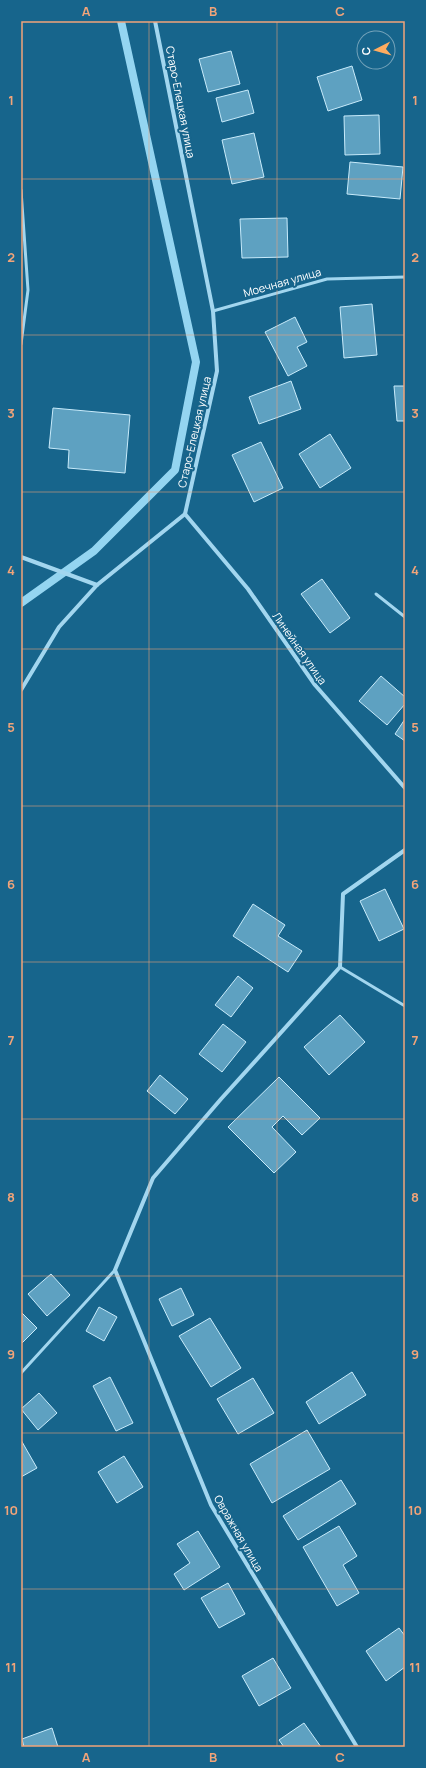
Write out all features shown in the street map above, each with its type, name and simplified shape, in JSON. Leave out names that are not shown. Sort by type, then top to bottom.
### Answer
[{"type":"street","name":"Старо-Елецкая улица","points":[[155,21],[213,311],[217,371],[184,514]]},
{"type":"street","points":[[21,690],[59,627],[97,585],[184,514]]},
{"type":"street","name":"Линейная улица","points":[[184,514],[248,589],[315,685],[405,788]]},
{"type":"street","points":[[21,556],[97,585]]},
{"type":"street","points":[[115,1270],[153,1178],[221,1099],[340,967],[343,894],[405,850]]},
{"type":"street","name":"Овражная улица","points":[[115,1270],[211,1505],[357,1747]]},
{"type":"lane","points":[[21,190],[28,290],[21,344]]},
{"type":"lane","name":"Моечная улица","points":[[213,311],[327,279],[405,277]]},
{"type":"lane","points":[[376,594],[405,617]]},
{"type":"lane","points":[[340,967],[405,1006]]},
{"type":"lane","points":[[21,1373],[115,1270]]},
{"type":"building","points":[[231,51],[240,84],[208,92],[199,59]]},
{"type":"building","points":[[352,66],[362,100],[328,111],[317,77]]},
{"type":"building","points":[[248,90],[254,113],[222,122],[216,98]]},
{"type":"building","points":[[379,115],[380,154],[345,155],[344,116]]},
{"type":"building","points":[[254,133],[264,177],[232,184],[222,140]]},
{"type":"building","points":[[350,162],[403,167],[400,199],[347,194]]},
{"type":"building","points":[[287,218],[288,257],[242,258],[240,219]]},
{"type":"building","points":[[372,304],[377,355],[344,358],[340,307]]},
{"type":"building","points":[[295,317],[307,342],[297,347],[307,366],[288,376],[265,332]]},
{"type":"building","points":[[291,381],[301,409],[259,424],[249,397]]},
{"type":"building","points":[[394,386],[405,386],[405,421],[397,421]]},
{"type":"building","points":[[53,408],[130,415],[125,473],[68,468],[69,450],[49,448]]},
{"type":"building","points":[[330,434],[351,468],[320,488],[299,454]]},
{"type":"building","points":[[261,442],[283,488],[254,502],[232,455]]},
{"type":"building","points":[[322,579],[350,618],[330,633],[301,594]]},
{"type":"building","points":[[381,676],[405,697],[405,704],[387,725],[359,701]]},
{"type":"building","points":[[405,719],[405,741],[395,734]]},
{"type":"building","points":[[385,889],[404,929],[379,941],[360,901]]},
{"type":"building","points":[[253,904],[285,925],[278,936],[302,951],[288,972],[233,936]]},
{"type":"building","points":[[238,976],[253,988],[231,1017],[215,1005]]},
{"type":"building","points":[[340,1015],[365,1042],[329,1075],[304,1047]]},
{"type":"building","points":[[223,1024],[246,1042],[222,1072],[199,1054]]},
{"type":"building","points":[[160,1075],[188,1099],[175,1114],[147,1091]]},
{"type":"building","points":[[279,1077],[320,1118],[302,1135],[283,1116],[272,1127],[296,1152],[274,1173],[228,1127]]},
{"type":"building","points":[[51,1274],[70,1295],[47,1316],[28,1294]]},
{"type":"building","points":[[181,1288],[194,1315],[172,1326],[159,1299]]},
{"type":"building","points":[[99,1307],[117,1317],[104,1341],[86,1331]]},
{"type":"building","points":[[21,1312],[37,1328],[21,1344]]},
{"type":"building","points":[[210,1318],[241,1368],[211,1387],[179,1336]]},
{"type":"building","points":[[352,1372],[366,1395],[319,1424],[306,1402]]},
{"type":"building","points":[[110,1377],[133,1423],[116,1431],[93,1386]]},
{"type":"building","points":[[253,1378],[274,1413],[238,1434],[217,1399]]},
{"type":"building","points":[[39,1393],[57,1413],[38,1430],[21,1409]]},
{"type":"building","points":[[307,1430],[330,1469],[272,1503],[250,1464]]},
{"type":"building","points":[[21,1440],[37,1468],[21,1477]]},
{"type":"building","points":[[124,1456],[143,1487],[117,1503],[98,1472]]},
{"type":"building","points":[[341,1480],[356,1504],[298,1540],[283,1516]]},
{"type":"building","points":[[339,1526],[357,1556],[343,1565],[359,1593],[337,1606],[303,1547]]},
{"type":"building","points":[[198,1531],[220,1567],[184,1590],[174,1574],[190,1563],[177,1544]]},
{"type":"building","points":[[228,1583],[245,1614],[219,1628],[201,1598]]},
{"type":"building","points":[[399,1628],[405,1636],[405,1667],[386,1681],[366,1651]]},
{"type":"building","points":[[273,1658],[291,1688],[259,1706],[242,1676]]},
{"type":"building","points":[[304,1723],[321,1747],[284,1747],[279,1740]]},
{"type":"building","points":[[52,1728],[58,1747],[24,1747],[22,1739]]},
{"type":"waterway","points":[[21,603],[94,551],[175,470],[196,362],[121,21]]}]
